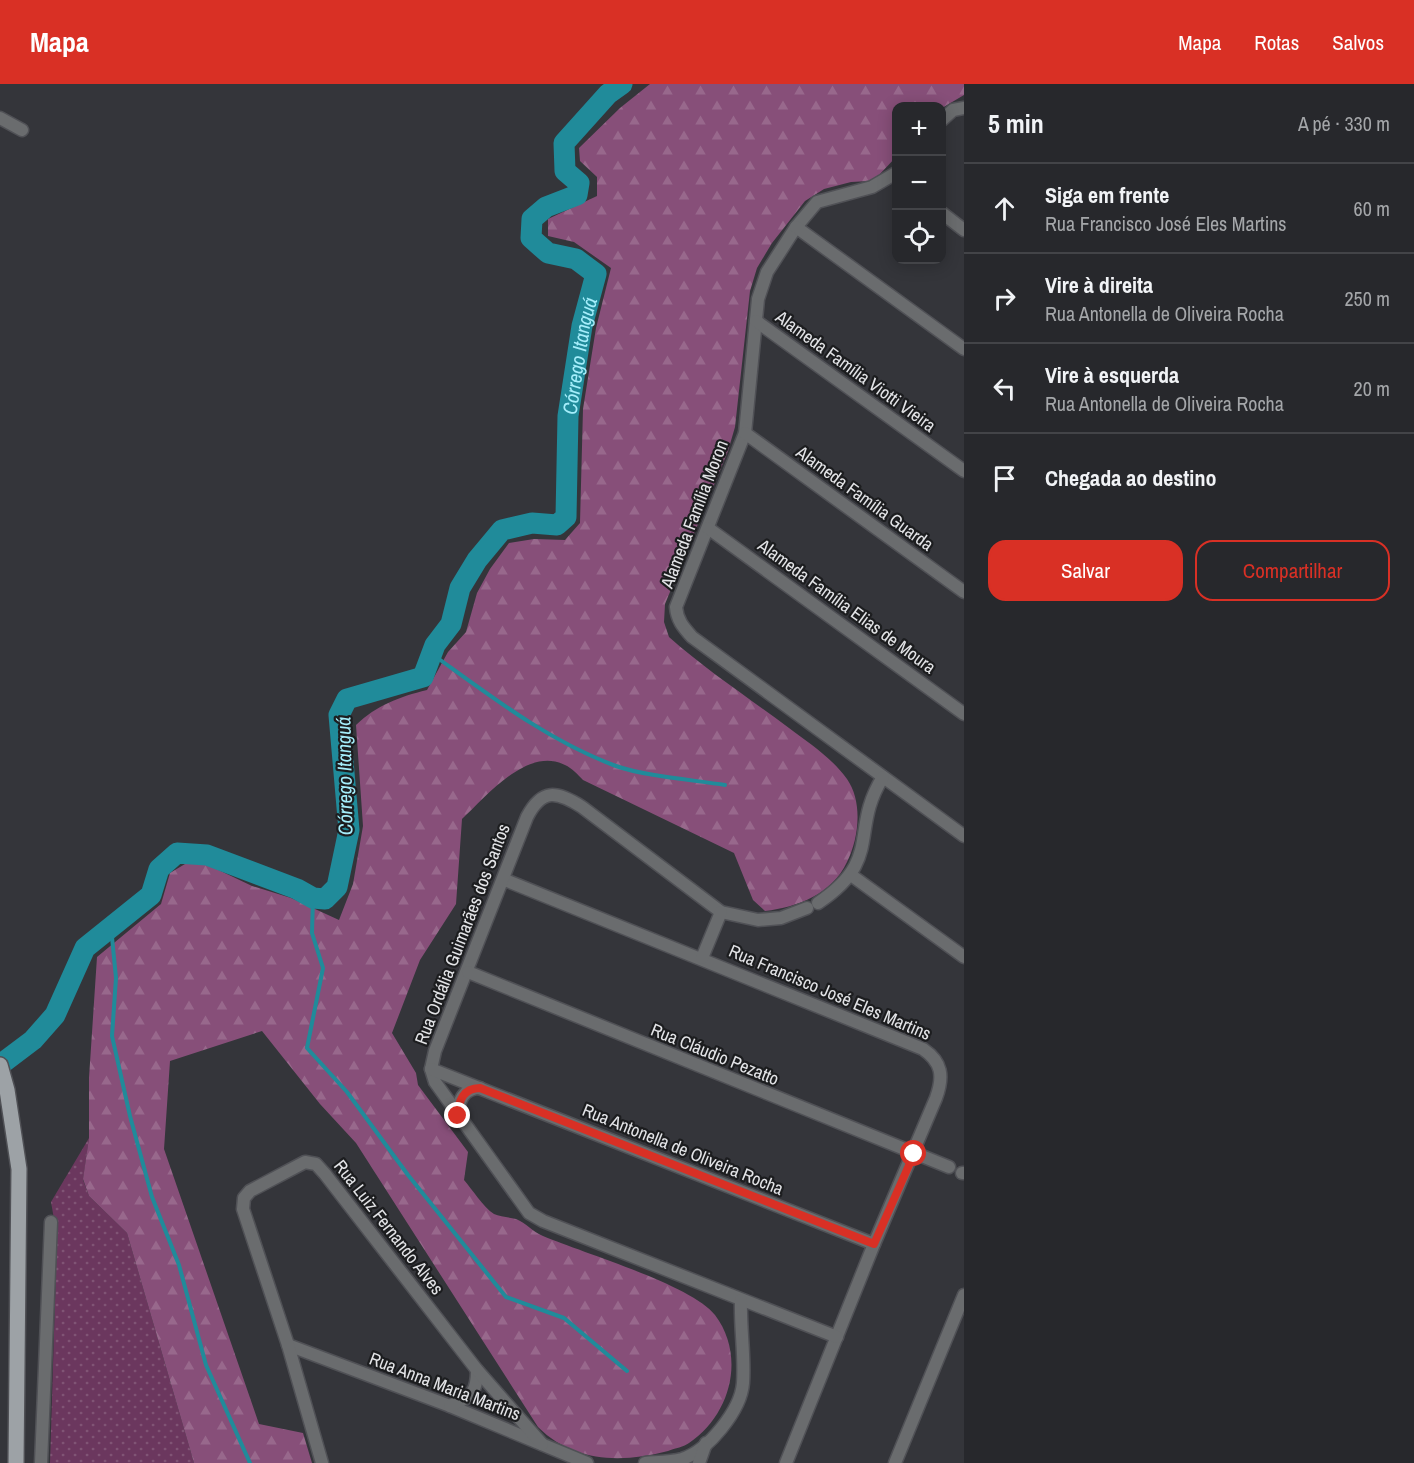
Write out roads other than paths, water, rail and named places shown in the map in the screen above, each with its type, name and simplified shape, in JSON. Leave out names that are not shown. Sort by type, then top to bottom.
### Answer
[{"type":"main road","points":[[0,1065],[7,1090],[19,1169],[16,1463]]},
{"type":"street","points":[[946,116],[953,110],[964,108]]},
{"type":"street","points":[[0,118],[22,130]]},
{"type":"street","name":"Alameda Família Moron","points":[[892,178],[872,187],[817,202],[796,227],[767,272],[760,288],[745,433],[676,607],[681,625],[692,637],[964,836]]},
{"type":"street","points":[[946,216],[964,230]]},
{"type":"street","points":[[796,227],[964,350]]},
{"type":"street","name":"Alameda Família Viotti Vieira","points":[[756,321],[964,471]]},
{"type":"street","name":"Alameda Família Guarda","points":[[745,433],[964,592]]},
{"type":"street","name":"Alameda Família Elias de Moura","points":[[708,528],[964,714]]},
{"type":"street","points":[[883,777],[870,797],[865,842],[857,866],[851,875],[964,957]]},
{"type":"street","name":"Rua Ordália Guimarães dos Santos","points":[[837,1337],[543,1221],[529,1213],[438,1088],[431,1069],[435,1051],[533,806],[541,798],[551,794],[564,796],[582,807],[722,912],[758,920],[781,918],[812,906],[836,891],[851,875]]},
{"type":"street","name":"Rua Francisco José Eles Martins","points":[[505,880],[923,1049],[938,1063],[942,1079],[914,1154],[874,1244],[786,1463]]},
{"type":"street","points":[[702,958],[722,912]]},
{"type":"street","name":"Rua Cláudio Pezatto","points":[[468,972],[949,1167]]},
{"type":"street","name":"Rua Antonella de Oliveira Rocha","points":[[431,1069],[874,1244]]},
{"type":"street","points":[[458,1116],[458,1103],[465,1093],[473,1088],[480,1088]]},
{"type":"street","name":"Rua Luiz Fernando Alves","points":[[322,1463],[288,1344],[243,1209],[244,1198],[250,1191],[305,1162],[316,1164],[325,1174],[477,1370],[542,1444]]},
{"type":"street","points":[[41,1463],[51,1222]]},
{"type":"street","points":[[895,1463],[964,1295]]},
{"type":"street","points":[[645,1463],[686,1461],[730,1418],[740,1401],[743,1383],[741,1300]]},
{"type":"street","name":"Rua Anna Maria Martins","points":[[288,1344],[450,1406],[587,1463]]},
{"type":"street","points":[[450,1406],[470,1396],[477,1385],[477,1370]]},
{"type":"street","points":[[699,1463],[706,1442]]},
{"type":"waterway","name":"Córrego Itanguá","points":[[0,1065],[33,1040],[55,1015],[85,948],[151,895],[159,869],[177,853],[207,855],[297,889],[313,898],[325,899],[337,887],[349,830],[339,715],[347,699],[423,677],[435,645],[451,624],[460,588],[477,560],[502,530],[532,523],[557,525],[566,517],[568,416],[582,326],[596,274],[576,259],[548,253],[531,238],[532,219],[546,207],[577,195],[579,183],[565,171],[564,143],[608,94],[622,84]]},
{"type":"waterway","points":[[432,654],[520,716],[591,756],[640,772],[725,785]]},
{"type":"waterway","points":[[313,898],[312,933],[323,968],[307,1048],[347,1092],[408,1175],[506,1297],[564,1318],[627,1371]]},
{"type":"waterway","points":[[111,927],[116,978],[112,1036],[130,1116],[152,1197],[179,1265],[206,1365],[250,1463]]}]
